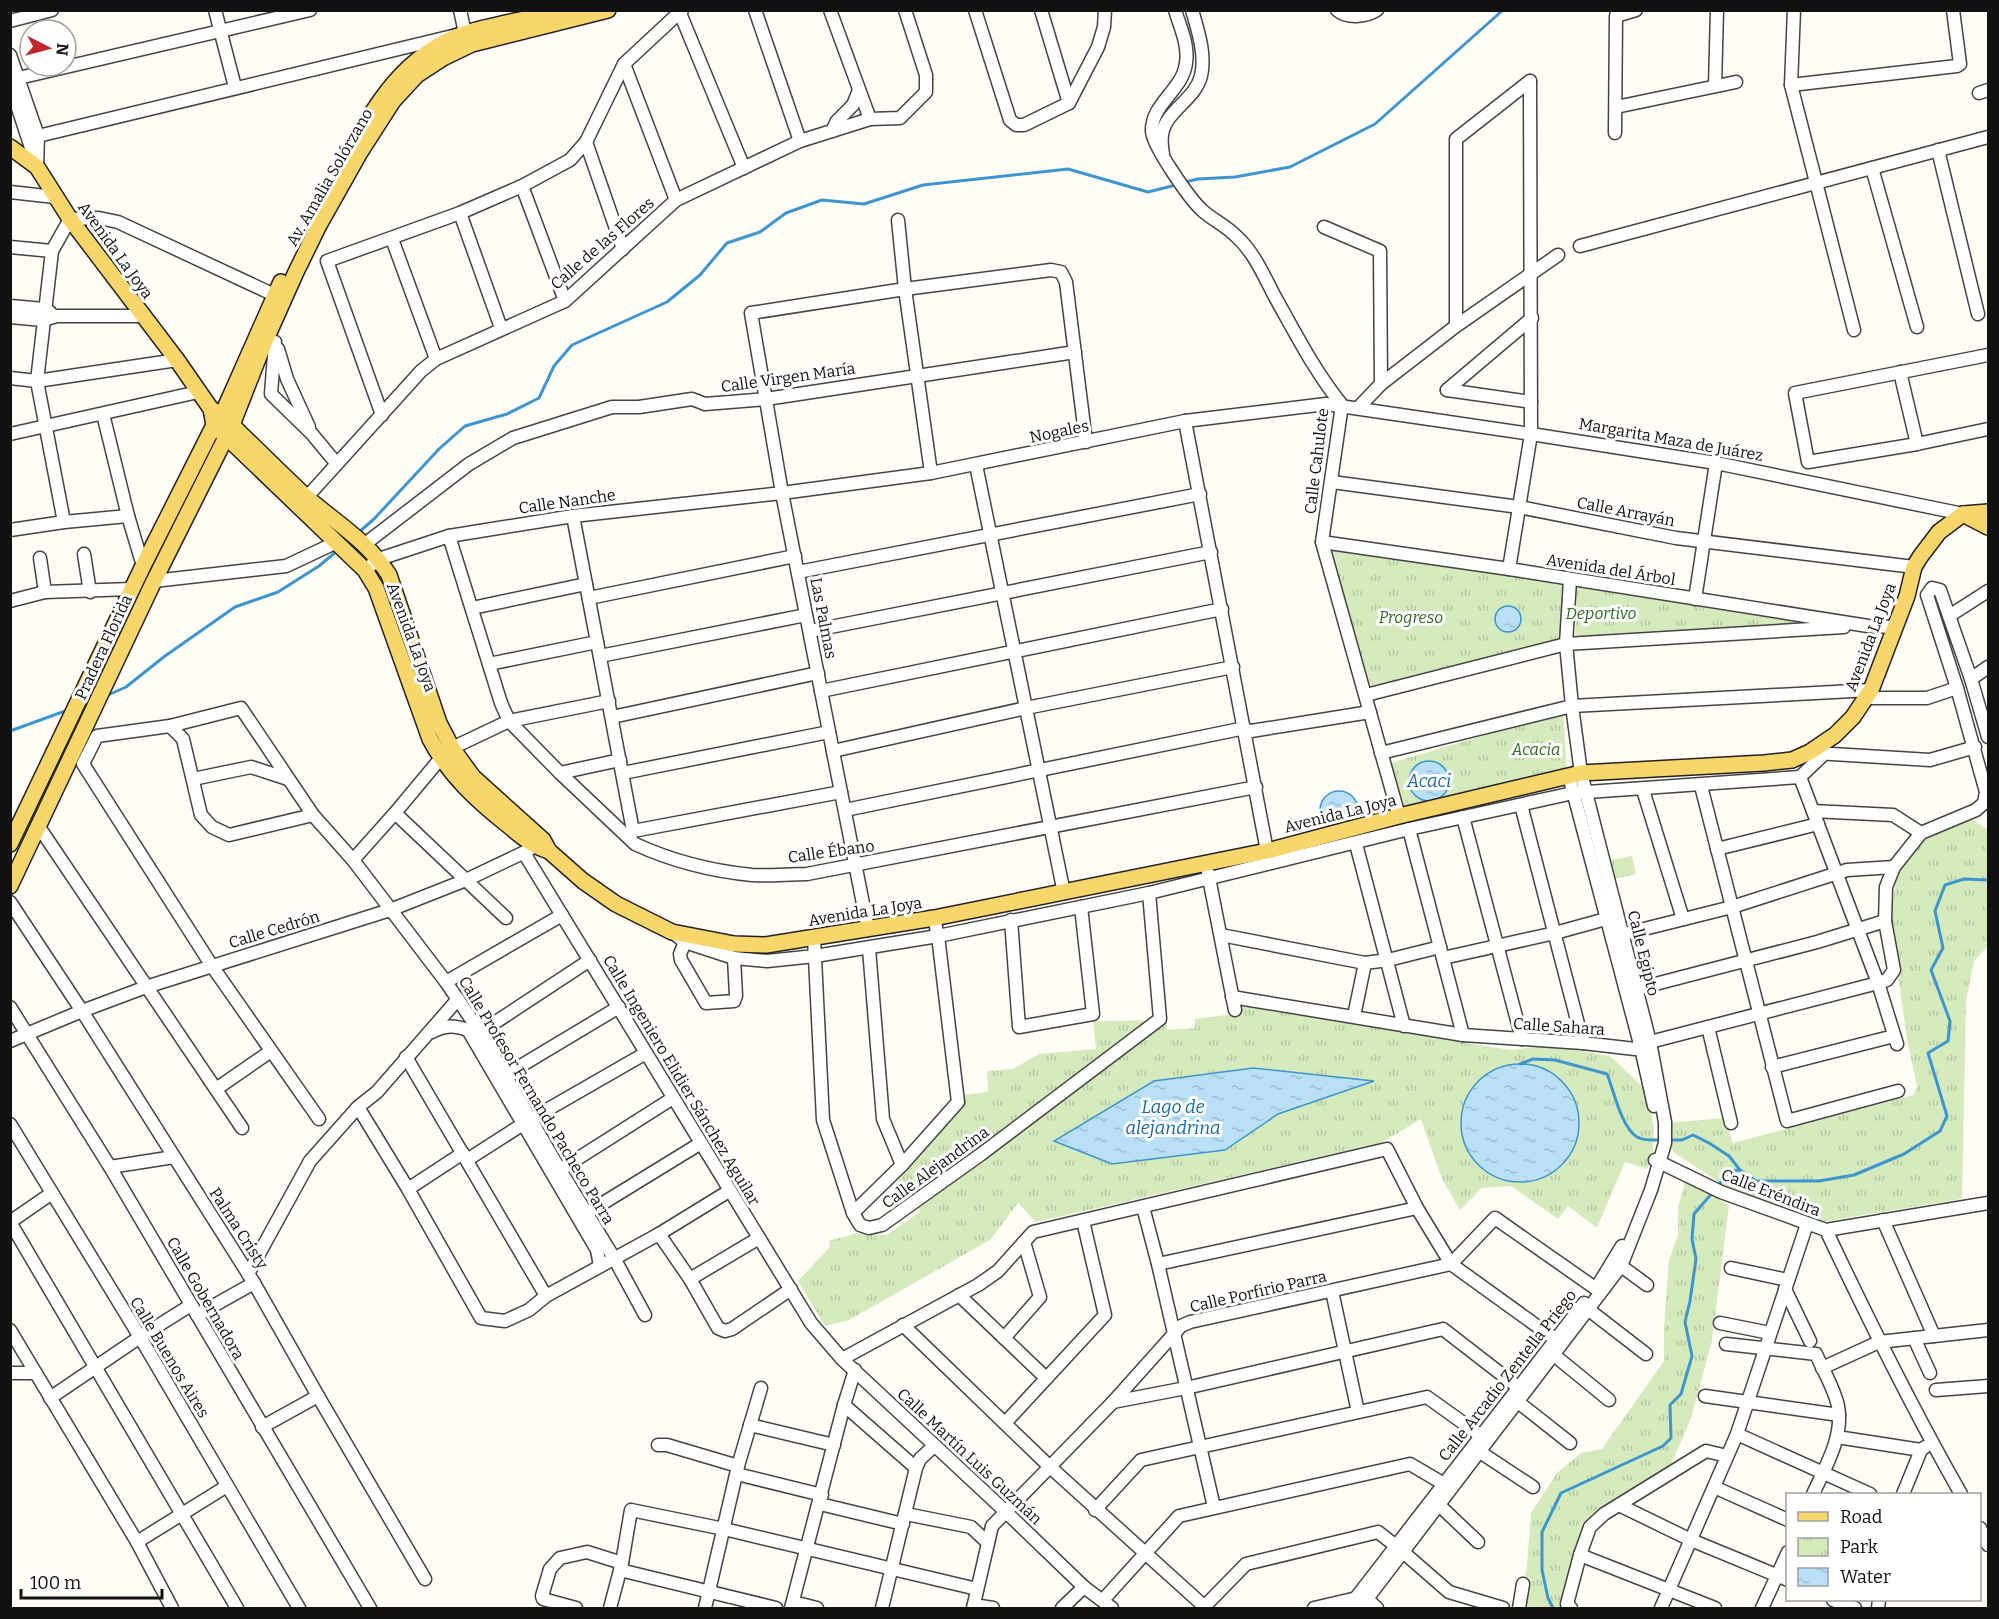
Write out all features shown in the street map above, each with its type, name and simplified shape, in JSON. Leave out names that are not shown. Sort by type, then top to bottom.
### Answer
[{"type":"main road","name":"Av. Amalia Solórzano","points":[[221,422],[273,300],[311,219],[365,124],[397,77],[425,54],[465,33],[564,10]]},
{"type":"main road","name":"Av. Amalia Solórzano","points":[[221,422],[268,336],[320,225],[393,101],[417,75],[443,58],[472,44],[608,10]]},
{"type":"main road","name":"Avenida La Joya","points":[[10,147],[37,167],[70,219],[221,422],[339,546],[365,570],[376,588],[430,739],[446,753],[480,804],[616,904],[672,932],[734,944],[766,945],[814,938],[1064,893],[1267,851],[1575,774],[1764,764],[1817,753],[1853,717],[1869,694],[1907,596],[1914,567],[1939,532],[1963,514]]},
{"type":"main road","name":"Avenida La Joya","points":[[221,422],[358,538],[379,559],[389,575],[439,723],[446,753]]},
{"type":"main road","name":"Pradera Florida","points":[[10,844],[142,566],[221,422]]},
{"type":"main road","name":"Pradera Florida","points":[[10,886],[154,581],[221,422]]},
{"type":"main road","points":[[1963,514],[1989,512]]},
{"type":"main road","name":"Margarita Maza de Juárez","points":[[1963,514],[1989,527]]},
{"type":"street","points":[[10,21],[52,10]]},
{"type":"street","points":[[215,10],[235,87]]},
{"type":"street","points":[[13,81],[220,31],[278,14],[310,10]]},
{"type":"street","points":[[10,123],[32,134],[465,33],[460,10]]},
{"type":"street","points":[[755,10],[800,141]]},
{"type":"street","points":[[830,10],[870,119]]},
{"type":"street","name":"Calle de las Flores","points":[[307,497],[421,371],[436,359],[564,301],[676,200],[800,141],[870,119],[900,118],[926,92],[926,75],[905,10]]},
{"type":"street","points":[[975,10],[1010,120],[1016,125],[1024,125],[1070,103],[1098,47],[1104,27],[1105,10]]},
{"type":"street","points":[[1041,10],[1070,103]]},
{"type":"street","name":"Calle Cahulote","points":[[1174,10],[1186,48],[1186,65],[1180,82],[1164,101],[1154,119],[1151,132],[1155,143],[1201,210],[1236,236],[1252,254],[1320,377],[1342,405],[1322,542],[1400,816]]},
{"type":"street","points":[[1166,162],[1161,136],[1164,126],[1193,93],[1200,77],[1202,61],[1200,36],[1192,10]]},
{"type":"street","points":[[1337,10],[1344,15],[1372,14],[1377,10]]},
{"type":"street","points":[[1615,133],[1616,15],[1636,10]]},
{"type":"street","points":[[1715,86],[1717,10]]},
{"type":"street","points":[[1794,10],[1791,85],[1854,330]]},
{"type":"street","points":[[1791,85],[1957,66],[1960,64],[1953,10]]},
{"type":"street","points":[[381,415],[327,261],[460,213],[522,186],[570,160],[586,142],[624,64],[681,12],[744,168]]},
{"type":"street","points":[[10,55],[13,81],[32,134],[37,167]]},
{"type":"street","points":[[624,64],[676,200]]},
{"type":"street","points":[[1456,326],[1456,139],[1530,81],[1531,434],[1509,569]]},
{"type":"street","points":[[1616,108],[1736,82]]},
{"type":"street","points":[[832,131],[837,121],[853,105],[859,90]]},
{"type":"street","points":[[1580,246],[1989,137]]},
{"type":"street","points":[[586,142],[623,249]]},
{"type":"street","points":[[1938,150],[1978,314]]},
{"type":"street","points":[[1872,168],[1917,327]]},
{"type":"street","points":[[522,186],[564,301]]},
{"type":"street","points":[[10,192],[55,197]]},
{"type":"street","points":[[460,213],[501,328]]},
{"type":"street","points":[[64,522],[37,381],[52,251],[70,219],[99,218],[118,222],[268,292]]},
{"type":"street","points":[[898,220],[905,289],[931,473]]},
{"type":"street","points":[[1324,227],[1380,251],[1381,384]]},
{"type":"street","points":[[392,239],[436,359]]},
{"type":"street","points":[[10,247],[52,251]]},
{"type":"street","points":[[1359,408],[1381,384],[1456,326],[1558,255]]},
{"type":"street","points":[[905,289],[1051,270],[1061,272],[1066,282],[1086,442]]},
{"type":"street","name":"Las Palmas","points":[[868,929],[782,493],[752,313],[905,289]]},
{"type":"street","points":[[10,306],[57,316],[142,316]]},
{"type":"street","points":[[10,317],[44,314]]},
{"type":"street","points":[[1531,402],[1447,390],[1532,318]]},
{"type":"street","points":[[312,434],[287,379],[275,342],[271,394],[312,434],[336,463]]},
{"type":"street","name":"Calle Virgen María","points":[[358,538],[469,464],[513,438],[612,407],[639,407],[692,399],[705,404],[766,399],[1075,352]]},
{"type":"street","points":[[1989,355],[1795,393],[1808,462],[1917,444],[1989,429]]},
{"type":"street","points":[[10,378],[37,381],[177,360]]},
{"type":"street","points":[[1900,372],[1917,444]]},
{"type":"street","points":[[10,434],[198,392]]},
{"type":"street","name":"Nogales","points":[[782,493],[976,465],[1185,421],[1307,405],[1342,405]]},
{"type":"street","name":"Margarita Maza de Juárez","points":[[1342,405],[1716,463],[1963,514]]},
{"type":"street","points":[[103,414],[142,566]]},
{"type":"street","points":[[1185,421],[1267,851]]},
{"type":"street","points":[[1695,599],[1716,463]]},
{"type":"street","points":[[976,465],[1064,893]]},
{"type":"street","name":"Calle Arrayán","points":[[1332,482],[1519,507],[1676,538],[1914,567]]},
{"type":"street","name":"Calle Nanche","points":[[365,570],[379,559],[449,536],[573,516],[782,493]]},
{"type":"street","points":[[798,572],[1200,494]]},
{"type":"street","points":[[10,530],[128,516]]},
{"type":"street","points":[[573,516],[620,760],[630,834],[841,792]]},
{"type":"street","name":"Calle Ébano","points":[[449,536],[501,703],[509,721],[560,773],[630,834],[635,844],[708,869],[754,875],[807,874],[1256,787]]},
{"type":"street","name":"Avenida del Árbol","points":[[1322,542],[1868,626],[1895,627]]},
{"type":"street","points":[[154,581],[286,566],[339,546]]},
{"type":"street","points":[[810,632],[1211,552]]},
{"type":"street","points":[[84,554],[90,592]]},
{"type":"street","points":[[589,597],[795,556]]},
{"type":"street","points":[[40,558],[45,592]]},
{"type":"street","name":"Calle Egipto","points":[[1570,580],[1566,644],[1575,774],[1645,1045],[1662,1123],[1661,1143]]},
{"type":"street","points":[[472,608],[586,584]]},
{"type":"street","points":[[1878,983],[1887,980],[1894,970],[1885,921],[1886,887],[1894,867],[1921,833],[1976,810],[1984,803],[1986,792],[1975,747],[1927,595],[1932,588],[1940,590],[1950,616],[1989,737]]},
{"type":"street","points":[[10,601],[45,592],[131,590]]},
{"type":"street","points":[[1950,616],[1989,591]]},
{"type":"street","points":[[821,691],[1222,609]]},
{"type":"street","points":[[600,656],[806,615]]},
{"type":"street","points":[[1366,695],[1566,644],[1868,626]]},
{"type":"street","points":[[489,664],[597,642]]},
{"type":"street","points":[[833,751],[1026,708],[1233,667]]},
{"type":"street","points":[[1971,679],[1989,667]]},
{"type":"street","points":[[612,717],[818,673]]},
{"type":"street","points":[[1381,753],[1572,706],[1869,694],[1927,698],[1957,688]]},
{"type":"street","points":[[352,860],[446,753],[509,721],[609,700]]},
{"type":"street","name":"Calle Profesor Fernando Pacheco Parra","points":[[170,726],[241,708],[313,815],[352,860],[458,999],[476,1035],[582,1216],[614,1258],[645,1315]]},
{"type":"street","points":[[845,810],[1038,769],[1245,730],[1370,712]]},
{"type":"street","points":[[313,815],[229,835],[212,827],[201,815],[183,739],[170,726],[97,736],[83,764],[212,966],[319,1119]]},
{"type":"street","points":[[622,773],[829,732]]},
{"type":"street","points":[[1817,753],[1930,760],[1975,747]]},
{"type":"street","name":"Avenida La Joya","points":[[672,932],[685,942],[734,958],[767,961],[869,949],[1209,880],[1409,829],[1579,793],[1701,786],[1800,777],[1817,753]]},
{"type":"street","points":[[560,773],[620,760]]},
{"type":"street","points":[[193,779],[251,767],[288,779]]},
{"type":"street","points":[[1772,1067],[1896,1040],[1878,983],[1800,777]]},
{"type":"street","points":[[1701,786],[1787,1121],[1898,1091]]},
{"type":"street","points":[[1643,790],[1683,919]]},
{"type":"street","points":[[1521,805],[1583,1043]]},
{"type":"street","points":[[1813,812],[1893,815],[1921,833]]},
{"type":"street","points":[[395,813],[506,918]]},
{"type":"street","points":[[1463,817],[1522,1039]]},
{"type":"street","points":[[1717,849],[1818,825]]},
{"type":"street","points":[[39,826],[242,1128]]},
{"type":"street","points":[[1409,829],[1463,1035]]},
{"type":"street","points":[[1356,844],[1404,1026]]},
{"type":"street","name":"Calle Cedrón","points":[[10,1041],[146,987],[390,910],[538,848]]},
{"type":"street","name":"Calle Ingeniero Elidier Sánchez Aguilar","points":[[538,848],[562,915],[811,1323]]},
{"type":"street","points":[[1205,864],[1235,1010]]},
{"type":"street","points":[[1617,936],[1732,907],[1847,870],[1894,867]]},
{"type":"street","name":"Calle Alejandrina","points":[[854,1213],[860,1225],[869,1228],[882,1225],[980,1155],[1160,1019],[1149,893]]},
{"type":"street","name":"Palma Cristy","points":[[10,902],[251,1278],[425,1579]]},
{"type":"street","points":[[1011,920],[1019,1027],[1092,1014],[1081,907]]},
{"type":"street","points":[[446,981],[562,915]]},
{"type":"street","points":[[1221,935],[1365,963],[1497,945],[1555,933],[1612,917]]},
{"type":"street","points":[[814,938],[823,1120],[854,1213],[902,1165],[958,1102],[934,918]]},
{"type":"street","points":[[1636,989],[1746,961],[1885,921]]},
{"type":"street","name":"Calle Egipto","points":[[1617,936],[1636,989],[1645,1045]]},
{"type":"street","points":[[685,942],[680,954],[681,960],[706,1003],[734,1001],[736,996],[734,958]]},
{"type":"street","points":[[869,949],[883,1119],[902,1165]]},
{"type":"street","points":[[425,1035],[444,1026],[458,1027],[476,1035],[590,960]]},
{"type":"street","points":[[1354,1016],[1365,963]]},
{"type":"street","name":"Calle Sahara","points":[[1232,997],[1463,1035],[1645,1045],[1878,983]]},
{"type":"street","points":[[50,1398],[140,1337],[251,1278],[310,1161],[358,1107],[377,1092],[458,999]]},
{"type":"street","name":"Calle Gobernadora","points":[[10,1007],[28,1032],[110,1167],[370,1608]]},
{"type":"street","points":[[501,1077],[619,1007]]},
{"type":"street","points":[[1708,1028],[1731,1123]]},
{"type":"street","points":[[216,1089],[271,1051]]},
{"type":"street","points":[[408,1189],[646,1053]]},
{"type":"street","points":[[406,1056],[546,1296]]},
{"type":"street","points":[[556,1172],[673,1098]]},
{"type":"street","points":[[358,1107],[408,1189],[481,1318],[505,1321],[529,1310],[546,1296],[659,1234],[729,1191]]},
{"type":"street","name":"Calle Buenos Aires","points":[[10,1124],[140,1337],[299,1608]]},
{"type":"street","points":[[600,1266],[597,1250],[582,1216],[701,1143]]},
{"type":"street","name":"Calle Arcadio Zentella Priego","points":[[1348,1608],[1361,1602],[1480,1435],[1554,1355],[1621,1266],[1661,1143]]},
{"type":"street","points":[[842,1359],[978,1286],[998,1271],[1033,1232],[1387,1149],[1417,1208],[1451,1264],[1556,1339]]},
{"type":"street","points":[[110,1167],[174,1157]]},
{"type":"street","name":"Calle Arcadio Zentella Priego","points":[[1400,1549],[1440,1505],[1480,1452],[1556,1339],[1595,1288],[1622,1246],[1657,1161]]},
{"type":"street","name":"Calle Eréndira","points":[[1657,1161],[1720,1192],[1826,1230],[1989,1203]]},
{"type":"street","points":[[52,1193],[10,1222],[237,1608]]},
{"type":"street","points":[[1143,1207],[1214,1507]]},
{"type":"street","points":[[1158,1264],[1417,1208]]},
{"type":"street","points":[[1451,1264],[1495,1218],[1595,1288]]},
{"type":"street","points":[[1883,1220],[1934,1336]]},
{"type":"street","points":[[1005,1423],[1105,1315],[1083,1221]]},
{"type":"street","points":[[1661,1608],[1737,1434],[1807,1224]]},
{"type":"street","points":[[1826,1230],[1926,1446],[1960,1493]]},
{"type":"street","points":[[659,1234],[690,1279],[718,1328],[725,1332],[791,1289]]},
{"type":"street","points":[[690,1279],[759,1238]]},
{"type":"street","points":[[1004,1338],[1040,1297],[1024,1242]]},
{"type":"street","name":"Calle Porfirio Parra","points":[[973,1606],[992,1526],[1113,1402],[1181,1326],[1190,1322],[1451,1264]]},
{"type":"street","points":[[1621,1266],[1647,1285]]},
{"type":"street","points":[[1731,1268],[1787,1285]]},
{"type":"street","points":[[1787,1285],[1810,1341]]},
{"type":"street","points":[[1332,1291],[1358,1412]]},
{"type":"street","points":[[959,1295],[1046,1378]]},
{"type":"street","points":[[1589,1310],[1646,1354]]},
{"type":"street","name":"Calle Martín Luis Guzmán","points":[[811,1323],[842,1359],[933,1446],[1084,1587],[1107,1604]]},
{"type":"street","points":[[1720,1323],[1770,1333]]},
{"type":"street","points":[[903,1325],[1095,1510],[1145,1552],[1205,1608],[1246,1564],[1378,1532],[1449,1592],[1503,1608]]},
{"type":"street","points":[[1113,1402],[1186,1388],[1443,1329],[1520,1394],[1570,1443]]},
{"type":"street","points":[[10,1330],[137,1542],[172,1608]]},
{"type":"street","points":[[1822,1368],[1879,1341],[1989,1330]]},
{"type":"street","points":[[1914,1338],[1930,1373]]},
{"type":"street","points":[[1726,1344],[1816,1354],[1838,1403],[1839,1415],[1837,1437],[1813,1493]]},
{"type":"street","points":[[1554,1355],[1609,1400]]},
{"type":"street","points":[[817,1608],[792,1605],[855,1370]]},
{"type":"street","points":[[10,1373],[34,1373]]},
{"type":"street","points":[[1936,1389],[1989,1386]]},
{"type":"street","points":[[705,1608],[738,1470],[761,1388]]},
{"type":"street","points":[[262,1427],[318,1396]]},
{"type":"street","points":[[1705,1396],[1839,1415]]},
{"type":"street","points":[[1095,1510],[1141,1460],[1427,1397],[1480,1435]]},
{"type":"street","points":[[844,1405],[916,1468]]},
{"type":"street","points":[[750,1425],[834,1445]]},
{"type":"street","points":[[1737,1434],[1868,1493]]},
{"type":"street","points":[[1837,1437],[1926,1446]]},
{"type":"street","points":[[658,1445],[668,1445],[821,1500],[904,1519],[971,1527],[988,1543]]},
{"type":"street","points":[[882,1608],[916,1468],[920,1459],[933,1446]]},
{"type":"street","points":[[1903,1493],[1926,1446]]},
{"type":"street","points":[[1571,1608],[1567,1604],[1590,1527],[1619,1504],[1706,1451],[1727,1456]]},
{"type":"street","points":[[1480,1452],[1533,1486]]},
{"type":"street","points":[[1107,1604],[1145,1552],[1179,1516],[1410,1464],[1444,1484]]},
{"type":"street","points":[[137,1542],[227,1486]]},
{"type":"street","points":[[1714,1487],[1786,1519]]},
{"type":"street","points":[[1619,1504],[1691,1540],[1782,1578]]},
{"type":"street","points":[[1440,1505],[1478,1542]]},
{"type":"street","points":[[610,1608],[621,1566],[631,1510],[724,1529],[977,1589]]},
{"type":"street","points":[[1981,1530],[1989,1545]]},
{"type":"street","points":[[576,1608],[544,1600],[542,1596],[550,1569],[560,1558],[587,1552],[621,1566],[709,1592],[776,1608]]},
{"type":"street","points":[[1580,1555],[1715,1608]]},
{"type":"street","points":[[1762,1608],[1782,1578],[1786,1561]]},
{"type":"street","points":[[1519,1608],[1523,1584]]},
{"type":"street","points":[[1062,1608],[1084,1587]]},
{"type":"street","points":[[1838,1601],[1855,1608]]},
{"type":"street","points":[[1314,1608],[1361,1602],[1377,1608]]},
{"type":"street","points":[[973,1606],[993,1608]]},
{"type":"green space","name":"Progreso","points":[[1325,543],[1566,583],[1561,643],[1371,686]]},
{"type":"green space","name":"Deportivo","points":[[1577,583],[1850,625],[1575,641]]},
{"type":"green space","name":"Acacia","points":[[1563,712],[1567,770],[1404,813],[1391,763]]},
{"type":"green space","points":[[1970,818],[1988,830],[1988,946],[1974,961],[1966,1000],[1962,1199],[1821,1222],[1739,1195],[1673,1152],[1667,1123],[1725,1118],[1733,1143],[1914,1095],[1917,1086],[1907,1039],[1890,918],[1897,876],[1925,837]]},
{"type":"green space","points":[[1632,856],[1636,874],[1614,879],[1610,860]]},
{"type":"green space","points":[[1240,1005],[1512,1050],[1547,1045],[1610,1056],[1646,1090],[1654,1128],[1653,1154],[1647,1169],[1625,1162],[1597,1228],[1568,1206],[1558,1219],[1511,1186],[1482,1188],[1460,1210],[1442,1179],[1421,1119],[1381,1143],[1036,1222],[1018,1203],[990,1240],[849,1320],[825,1326],[798,1281],[830,1247],[829,1241],[857,1233],[887,1235],[921,1211],[894,1185],[954,1112],[963,1095],[988,1092],[987,1071],[1013,1069],[1039,1054],[1096,1049],[1093,1021],[1166,1020],[1167,1030],[1195,1028],[1195,1019],[1241,1013]]},
{"type":"green space","points":[[1685,1181],[1729,1205],[1712,1341],[1691,1418],[1665,1479],[1594,1530],[1569,1604],[1574,1608],[1520,1608],[1527,1565],[1531,1513],[1557,1473],[1581,1453],[1602,1449],[1664,1361],[1669,1260],[1678,1235],[1678,1208]]},
{"type":"water","points":[[1508,606],[1517,610],[1521,619],[1517,628],[1508,632],[1499,628],[1495,619],[1499,610]]},
{"type":"water","name":"Acaci","points":[[1429,761],[1437,762],[1443,767],[1448,773],[1448,789],[1443,795],[1437,800],[1429,801],[1421,800],[1415,795],[1410,789],[1409,781],[1410,773],[1415,767],[1421,762]]},
{"type":"water","points":[[1339,791],[1353,796],[1358,810],[1353,824],[1339,829],[1325,824],[1320,810],[1325,796]]},
{"type":"water","points":[[1520,1064],[1543,1069],[1562,1081],[1574,1100],[1579,1123],[1574,1146],[1562,1165],[1543,1177],[1520,1182],[1497,1177],[1478,1165],[1466,1146],[1461,1123],[1466,1100],[1478,1081],[1497,1069]]},
{"type":"water","name":"Lago de alejandrina","points":[[1253,1068],[1374,1081],[1278,1114],[1225,1150],[1112,1164],[1054,1141],[1154,1081]]},
{"type":"waterway","points":[[1185,182],[1235,177],[1290,167],[1375,124],[1503,10]]},
{"type":"waterway","points":[[358,533],[439,449],[465,426],[507,414],[539,398],[554,366],[572,345],[667,302],[700,275],[727,243],[760,232],[786,213],[822,200],[864,204],[923,185],[1068,169],[1148,192],[1176,185]]},
{"type":"waterway","points":[[108,695],[126,687],[165,656],[235,607],[278,592],[319,566],[337,551]]},
{"type":"waterway","points":[[10,731],[68,710]]},
{"type":"waterway","points":[[1667,1140],[1682,1140],[1693,1135],[1729,1156],[1740,1170],[1756,1181],[1819,1181],[1854,1175],[1904,1154],[1940,1131],[1947,1116],[1928,1053],[1948,1041],[1950,1021],[1931,970],[1943,948],[1935,911],[1945,885],[1964,879],[1988,880]]},
{"type":"waterway","points":[[1520,1064],[1533,1059],[1555,1060],[1607,1074],[1622,1117],[1631,1132],[1643,1139],[1661,1140]]},
{"type":"waterway","points":[[1718,1186],[1729,1171],[1740,1170]]},
{"type":"waterway","points":[[1553,1608],[1548,1598],[1542,1570],[1542,1532],[1561,1493],[1663,1446],[1671,1438],[1670,1405],[1681,1394],[1692,1356],[1685,1322],[1696,1259],[1692,1239],[1694,1214],[1714,1191]]}]
